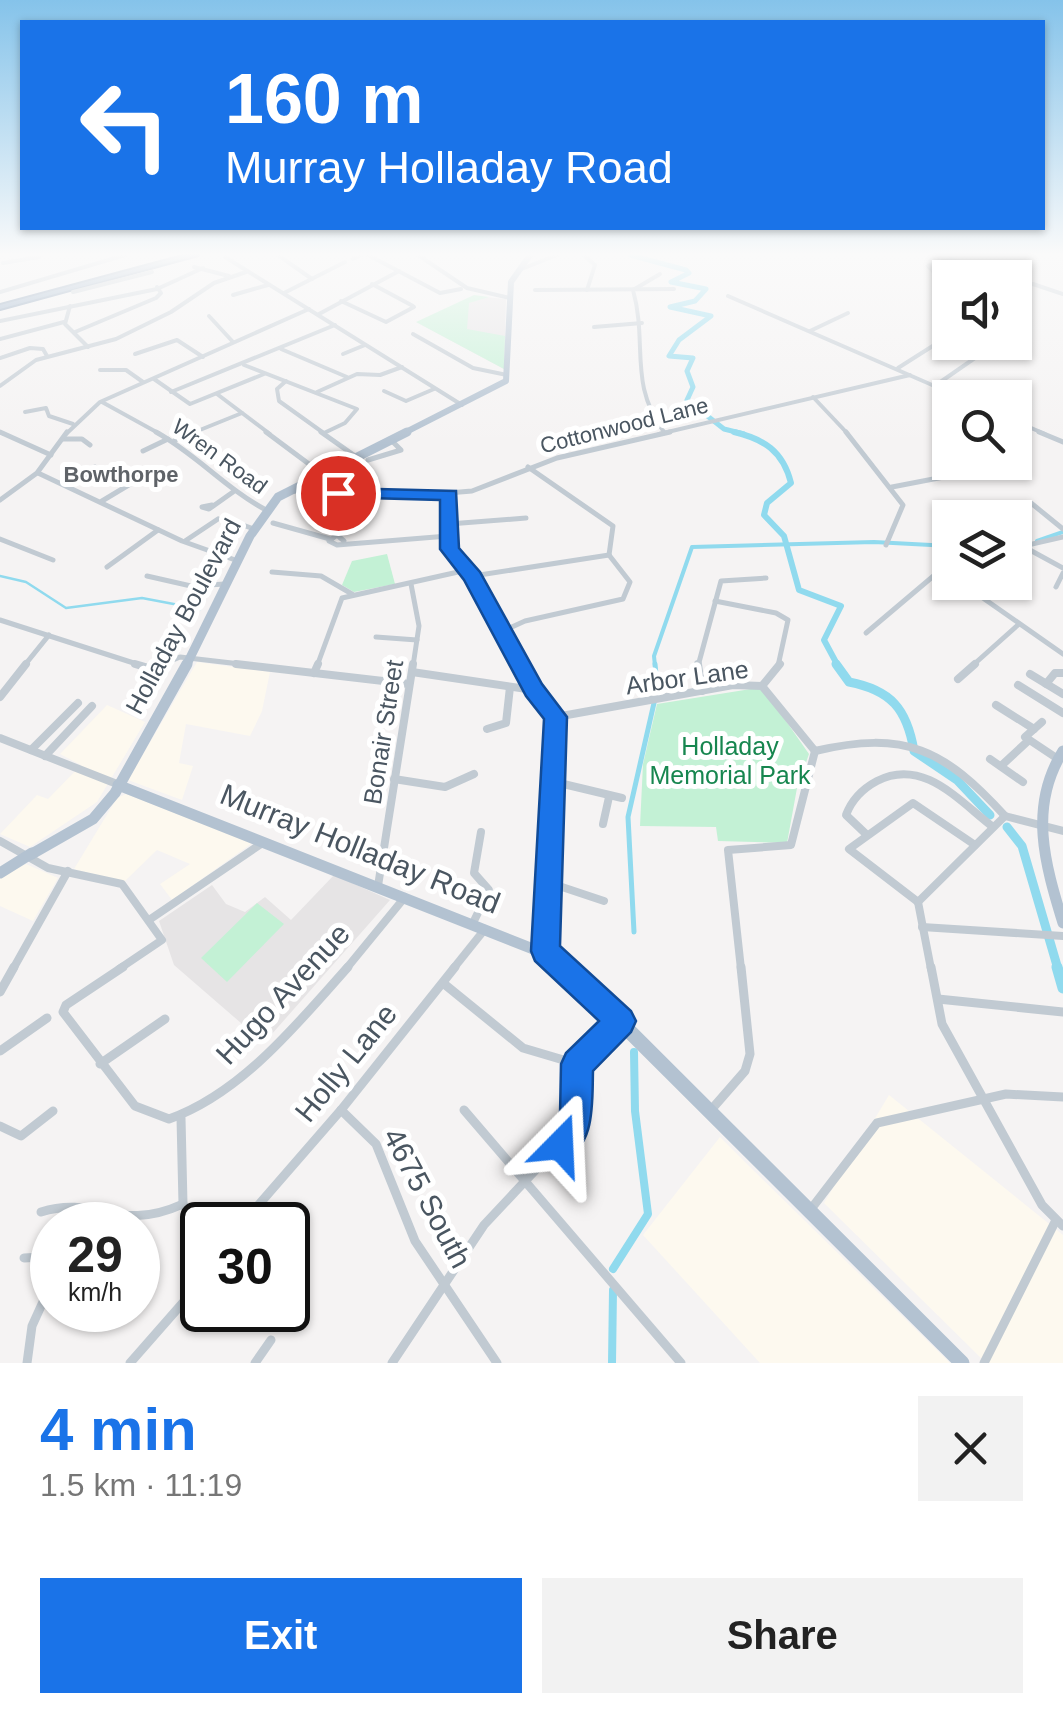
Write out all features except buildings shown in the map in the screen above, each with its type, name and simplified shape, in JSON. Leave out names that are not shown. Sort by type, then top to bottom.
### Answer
[{"type":"main road","points":[[508,375],[509,319]]},
{"type":"main road","name":"Holladay Boulevard","points":[[0,872],[89,820],[118,785],[190,658],[266,510],[288,490],[320,472],[499,386],[508,375]]},
{"type":"main road","points":[[1061,758],[1045,790],[1041,824],[1063,923]]},
{"type":"main road","name":"Murray Holladay Road","points":[[118,785],[545,951],[621,1021],[962,1363]]},
{"type":"street","points":[[75,332],[107,319]]},
{"type":"street","points":[[0,386],[48,356],[88,347],[158,319]]},
{"type":"street","points":[[212,319],[234,342]]},
{"type":"street","points":[[2,497],[37,473],[73,424],[100,402],[286,319]]},
{"type":"street","points":[[325,319],[462,404]]},
{"type":"street","points":[[641,319],[637,367],[647,408],[664,432]]},
{"type":"street","points":[[778,319],[932,385]]},
{"type":"street","points":[[808,332],[836,319]]},
{"type":"street","points":[[64,322],[88,347]]},
{"type":"street","points":[[0,339],[64,322]]},
{"type":"street","points":[[594,328],[606,323],[642,323]]},
{"type":"street","points":[[171,392],[334,325]]},
{"type":"street","points":[[414,334],[473,368],[508,375]]},
{"type":"street","points":[[134,354],[177,340],[203,356]]},
{"type":"street","points":[[343,354],[366,344]]},
{"type":"street","points":[[0,358],[33,347],[43,349],[48,356]]},
{"type":"street","points":[[896,369],[932,348]]},
{"type":"street","points":[[280,349],[348,377]]},
{"type":"street","points":[[944,380],[972,360]]},
{"type":"street","points":[[244,365],[357,408],[344,423],[324,433]]},
{"type":"street","points":[[316,392],[348,377],[383,374],[402,367]]},
{"type":"street","points":[[100,370],[126,370],[144,383]]},
{"type":"street","points":[[154,378],[190,404],[266,373]]},
{"type":"street","name":"Cottonwood Lane","points":[[288,490],[449,494],[490,486],[528,466],[910,375]]},
{"type":"street","points":[[286,381],[277,389],[277,398],[355,456]]},
{"type":"street","points":[[384,391],[406,401],[435,388]]},
{"type":"street","points":[[444,393],[455,389]]},
{"type":"street","points":[[217,394],[320,472]]},
{"type":"street","points":[[812,396],[892,487],[904,508],[887,542]]},
{"type":"street","name":"Wren Road","points":[[100,402],[172,440],[234,492],[266,510]]},
{"type":"street","points":[[25,412],[46,408],[49,416],[73,424]]},
{"type":"street","points":[[143,451],[242,413]]},
{"type":"street","points":[[1032,428],[1063,442]]},
{"type":"street","points":[[0,432],[51,456]]},
{"type":"street","points":[[62,439],[82,439],[90,445]]},
{"type":"street","points":[[368,460],[401,450],[390,439]]},
{"type":"street","points":[[502,631],[525,621],[623,599],[630,582],[609,554],[612,526],[528,466]]},
{"type":"street","points":[[61,483],[94,467]]},
{"type":"street","points":[[37,473],[184,542],[238,561]]},
{"type":"street","points":[[101,502],[137,480],[151,479]]},
{"type":"street","points":[[892,487],[932,479]]},
{"type":"street","points":[[212,505],[234,492]]},
{"type":"street","points":[[449,494],[450,551],[470,573],[534,690],[556,717],[545,951]]},
{"type":"street","points":[[1032,505],[1063,528]]},
{"type":"street","points":[[184,542],[221,518],[254,528]]},
{"type":"street","points":[[449,524],[526,518]]},
{"type":"street","points":[[272,523],[330,539],[340,535],[344,541],[448,536]]},
{"type":"street","points":[[108,567],[158,530]]},
{"type":"street","points":[[1032,547],[1063,537]]},
{"type":"street","points":[[0,539],[53,560]]},
{"type":"street","points":[[1032,551],[1063,571],[1056,587]]},
{"type":"street","points":[[314,673],[344,597],[470,573],[609,554]]},
{"type":"street","points":[[272,572],[321,576],[353,594]]},
{"type":"street","points":[[147,576],[191,586],[227,584]]},
{"type":"street","points":[[702,691],[698,664],[720,581],[766,578]]},
{"type":"street","points":[[866,633],[932,578]]},
{"type":"street","name":"Bonair Street","points":[[378,886],[420,622],[411,584]]},
{"type":"street","points":[[715,600],[776,613],[788,620],[781,662],[762,686]]},
{"type":"street","points":[[986,600],[1063,654]]},
{"type":"street","points":[[0,620],[152,668],[172,658],[190,658],[409,684]]},
{"type":"street","points":[[958,679],[1020,624]]},
{"type":"street","points":[[0,697],[49,635]]},
{"type":"street","points":[[376,637],[417,640]]},
{"type":"street","points":[[412,672],[534,690]]},
{"type":"street","points":[[1046,684],[1056,673],[1063,672]]},
{"type":"street","points":[[1030,674],[1063,694]]},
{"type":"street","points":[[1018,685],[1063,713]]},
{"type":"street","name":"Arbor Lane","points":[[556,717],[702,691],[762,686],[815,751]]},
{"type":"street","points":[[487,729],[506,723],[510,687]]},
{"type":"street","points":[[31,750],[78,702]]},
{"type":"street","points":[[996,705],[1034,729]]},
{"type":"street","points":[[46,756],[92,706]]},
{"type":"street","points":[[1042,722],[1025,737],[1061,758]]},
{"type":"street","points":[[0,750],[4,740]]},
{"type":"street","name":"Murray Holladay Road","points":[[4,740],[118,785]]},
{"type":"street","points":[[1001,766],[1029,740]]},
{"type":"street","points":[[710,1111],[745,1072],[750,1054],[728,850],[792,845],[815,751],[867,741],[910,743],[984,790],[1005,816],[1063,831]]},
{"type":"street","points":[[990,759],[1023,782]]},
{"type":"street","points":[[866,836],[846,815],[854,796],[879,779],[920,772],[950,790],[992,827]]},
{"type":"street","points":[[394,780],[446,787],[474,774]]},
{"type":"street","points":[[555,782],[622,798]]},
{"type":"street","points":[[603,824],[608,797]]},
{"type":"street","points":[[974,845],[913,803],[849,849],[918,902],[946,1032],[1042,1205],[1059,1223],[984,1363]]},
{"type":"street","points":[[918,902],[1005,816]]},
{"type":"street","points":[[479,926],[489,890],[474,872],[481,832]]},
{"type":"street","points":[[0,840],[30,855],[42,866],[122,884],[162,940],[64,1008],[64,1015],[135,1106],[158,1117],[181,1118],[183,1202]]},
{"type":"street","points":[[150,920],[265,841]]},
{"type":"street","points":[[0,992],[68,871]]},
{"type":"street","points":[[550,884],[604,901]]},
{"type":"street","name":"Hugo Avenue","points":[[181,1118],[217,1098],[254,1067],[405,897]]},
{"type":"street","name":"Holly Lane","points":[[261,1202],[444,983],[479,926]]},
{"type":"street","points":[[922,926],[1040,938],[1060,936]]},
{"type":"street","points":[[444,983],[523,1048],[577,1064]]},
{"type":"street","points":[[938,999],[1063,1012]]},
{"type":"street","points":[[0,1050],[47,1018]]},
{"type":"street","points":[[100,1064],[165,1019]]},
{"type":"street","points":[[392,1363],[482,1228],[574,1128],[577,1064],[621,1021]]},
{"type":"street","points":[[810,1211],[870,1127],[1022,1092],[1063,1096]]},
{"type":"street","name":"4675 South","points":[[341,1110],[378,1148],[412,1238],[497,1363]]},
{"type":"street","points":[[464,1110],[681,1363]]},
{"type":"street","points":[[0,1126],[20,1136],[52,1111]]},
{"type":"street","points":[[24,1258],[30,1257]]},
{"type":"street","points":[[130,1363],[180,1307]]},
{"type":"street","points":[[27,1363],[31,1332]]},
{"type":"street","points":[[256,1363],[271,1340]]},
{"type":"shaded area","points":[[430,319],[505,319],[504,369],[420,324]]},
{"type":"shaded area","points":[[197,662],[270,672],[262,711],[250,736],[186,724],[179,763],[193,766],[182,800],[128,780]]},
{"type":"shaded area","points":[[107,705],[145,722],[97,802],[30,847],[0,834],[37,795],[48,799],[81,765],[60,754]]},
{"type":"shaded area","points":[[126,794],[251,844],[172,900],[160,884],[190,864],[157,850],[124,882],[74,869],[117,798]]},
{"type":"shaded area","points":[[26,864],[58,878],[33,921],[0,906],[0,878]]},
{"type":"shaded area","points":[[334,875],[390,900],[264,1043],[174,965],[159,921],[212,885],[226,904],[245,912],[265,897],[291,920]]},
{"type":"shaded area","points":[[889,1095],[1063,1235],[1063,1363],[986,1363],[824,1203]]},
{"type":"shaded area","points":[[720,1137],[950,1363],[760,1363],[643,1235]]},
{"type":"green space","points":[[468,319],[467,329],[505,336],[504,369],[416,322]]},
{"type":"green space","points":[[387,554],[395,584],[354,592],[342,585],[352,561]]},
{"type":"green space","name":"Holladay Memorial Park","points":[[757,688],[765,691],[809,754],[797,788],[787,843],[718,841],[716,827],[640,826],[643,764],[657,704]]},
{"type":"green space","points":[[257,903],[284,924],[227,982],[201,958]]},
{"type":"waterway","points":[[708,319],[679,340],[669,356],[693,358],[687,371],[693,387],[687,400],[724,429],[744,434]]},
{"type":"waterway","points":[[734,432],[771,448],[783,463],[791,483],[767,503],[764,515],[784,536],[799,590],[841,606],[824,640],[838,666]]},
{"type":"waterway","points":[[1037,541],[1063,532]]},
{"type":"waterway","points":[[655,666],[654,656],[692,547],[874,542],[932,545]]},
{"type":"waterway","points":[[0,576],[26,582],[66,608],[142,598],[200,609]]},
{"type":"waterway","points":[[655,664],[658,696]]},
{"type":"waterway","points":[[836,664],[849,682],[876,690],[895,704],[907,724],[914,751],[957,780],[990,815]]},
{"type":"waterway","points":[[634,932],[628,817],[654,703]]},
{"type":"waterway","points":[[1007,827],[1022,846],[1058,969]]},
{"type":"waterway","points":[[1057,967],[1063,988]]},
{"type":"waterway","points":[[613,1269],[648,1214],[635,1111],[634,1052]]},
{"type":"waterway","points":[[612,1363],[613,1290]]},
{"type":"district","name":"Bowthorpe","points":[[121,474]]},
{"type":"route","points":[[338,493],[449,494],[450,549],[472,576],[534,690],[556,717],[545,951],[621,1021],[577,1064],[576,1121],[560,1145]]}]
